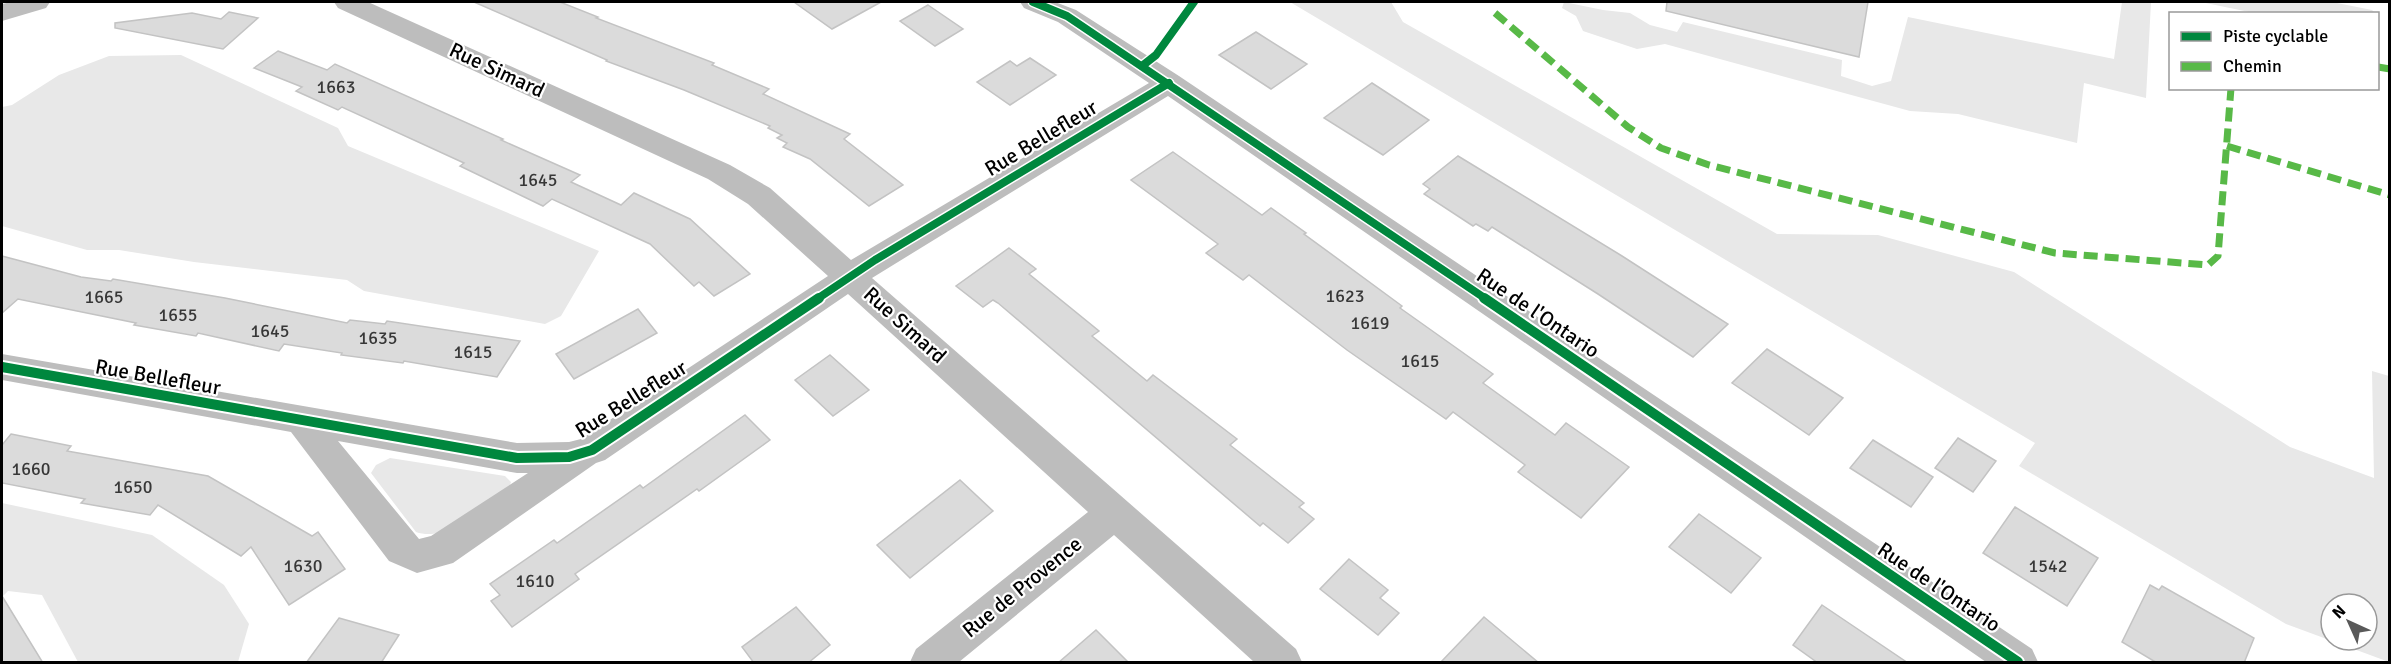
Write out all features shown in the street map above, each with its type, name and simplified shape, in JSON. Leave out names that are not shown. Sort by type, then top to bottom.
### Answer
[{"type":"street","points":[[2,13],[37,2]]},
{"type":"street","name":"Rue Simard","points":[[347,2],[719,172],[759,196],[1282,663]]},
{"type":"street","name":"Rue de l'Ontario","points":[[1033,2],[1067,16],[1169,83],[2018,663]]},
{"type":"street","name":"Rue Bellefleur","points":[[302,421],[402,549],[417,556],[440,551],[850,277],[1002,182],[1169,83]]},
{"type":"street","name":"Rue Bellefleur","points":[[2,367],[517,458],[569,457],[592,450]]},
{"type":"street","name":"Rue de Provence","points":[[930,663],[1114,512]]},
{"type":"shaded area","points":[[1290,2],[1391,2],[1403,22],[1777,234],[1878,235],[2014,272],[2290,447],[2374,478],[2372,371],[2389,376],[2389,662],[2362,652],[2379,652],[2379,592],[2319,592],[2319,636],[2286,624],[2019,466],[2035,443]]},
{"type":"shaded area","points":[[1564,2],[1630,13],[1650,25],[1677,32],[1683,22],[1842,60],[1841,76],[1872,86],[1891,81],[1908,17],[2114,59],[2122,2],[2151,2],[2146,98],[2084,83],[2077,143],[1958,114],[1910,111],[1665,44],[1637,49],[1583,31],[1576,16],[1562,8]]},
{"type":"shaded area","points":[[2201,2],[2332,2],[2374,12],[2249,12]]},
{"type":"shaded area","points":[[181,55],[338,128],[348,146],[599,251],[561,316],[545,324],[364,291],[347,280],[194,262],[119,250],[87,250],[2,226],[2,107],[12,105],[59,75],[109,56]]},
{"type":"shaded area","points":[[390,458],[505,476],[511,482],[508,490],[464,522],[440,532],[428,534],[416,532],[371,473],[376,465]]},
{"type":"shaded area","points":[[2,503],[152,535],[224,585],[249,624],[238,662],[78,662],[42,595],[8,591],[2,597]]},
{"type":"building","points":[[474,2],[560,2],[714,63],[712,65],[769,89],[763,94],[850,134],[844,139],[903,185],[869,206],[810,159],[783,147],[787,143],[777,138],[782,135],[768,128],[770,126],[606,61]]},
{"type":"building","points":[[794,2],[881,2],[832,29]]},
{"type":"building","points":[[1667,2],[1868,2],[1859,57],[1666,11]]},
{"type":"building","points":[[928,5],[963,29],[935,46],[900,21]]},
{"type":"building","points":[[229,12],[258,18],[223,49],[115,28],[115,23],[192,13],[221,19]]},
{"type":"building","points":[[1256,32],[1307,64],[1271,89],[1219,55]]},
{"type":"building","points":[[278,51],[327,70],[335,64],[503,139],[501,140],[580,175],[571,182],[621,205],[634,193],[690,219],[750,274],[714,296],[699,282],[694,286],[650,244],[552,199],[543,206],[460,166],[464,163],[342,107],[338,110],[296,91],[302,87],[254,68]]},
{"type":"building","points":[[1030,58],[1056,75],[1010,105],[977,82],[1010,61],[1017,66]]},
{"type":"building","points":[[1372,83],[1429,120],[1383,155],[1324,118]]},
{"type":"building","points":[[1173,152],[1262,215],[1271,208],[1306,233],[1304,234],[1402,306],[1400,308],[1493,374],[1483,383],[1555,435],[1566,423],[1629,467],[1581,518],[1518,472],[1525,465],[1453,412],[1446,419],[1347,350],[1249,275],[1243,280],[1206,253],[1218,244],[1131,180]]},
{"type":"building","points":[[1458,156],[1728,324],[1693,357],[1492,227],[1488,231],[1476,224],[1473,226],[1424,194],[1430,189],[1423,184]]},
{"type":"building","points":[[1009,248],[1036,269],[1029,274],[1099,331],[1092,336],[1147,381],[1153,375],[1237,439],[1230,445],[1304,503],[1299,507],[1314,519],[1288,543],[1263,523],[1260,526],[998,303],[993,300],[983,307],[956,286]]},
{"type":"building","points":[[2,256],[81,277],[111,281],[113,279],[225,298],[347,323],[350,320],[385,324],[387,321],[520,341],[497,377],[404,361],[403,363],[341,355],[342,353],[284,344],[279,351],[198,333],[196,336],[134,325],[136,323],[18,299],[2,313]]},
{"type":"building","points":[[638,309],[657,333],[574,379],[556,354]]},
{"type":"building","points":[[1767,349],[1843,398],[1809,435],[1732,383]]},
{"type":"building","points":[[830,355],[869,390],[833,416],[795,380]]},
{"type":"building","points":[[745,415],[770,440],[699,491],[697,489],[575,574],[579,579],[512,627],[491,601],[500,595],[490,584],[554,540],[557,543],[640,485],[643,488]]},
{"type":"building","points":[[11,434],[71,446],[67,451],[208,476],[312,536],[318,532],[345,569],[289,605],[251,547],[241,556],[158,505],[150,515],[81,503],[85,499],[2,483],[2,445]]},
{"type":"building","points":[[1958,438],[1996,461],[1973,492],[1935,468]]},
{"type":"building","points":[[1873,440],[1933,477],[1911,507],[1850,468]]},
{"type":"building","points":[[960,480],[993,511],[910,578],[877,545]]},
{"type":"building","points":[[2015,507],[2098,558],[2067,606],[1983,553]]},
{"type":"building","points":[[1699,514],[1761,558],[1731,593],[1669,547]]},
{"type":"building","points":[[1349,559],[1388,590],[1380,598],[1399,613],[1378,635],[1320,589]]},
{"type":"building","points":[[2150,585],[2159,590],[2162,586],[2254,638],[2244,663],[2157,663],[2122,642]]},
{"type":"building","points":[[2,596],[43,663],[2,663]]},
{"type":"building","points":[[1822,605],[1908,663],[1818,663],[1793,645]]},
{"type":"building","points":[[796,607],[830,645],[808,663],[754,663],[742,647]]},
{"type":"building","points":[[1484,617],[1539,663],[1440,663]]},
{"type":"building","points":[[339,618],[399,635],[381,663],[306,663]]},
{"type":"building","points":[[1096,630],[1129,663],[1058,663]]},
{"type":"marked path","points":[[1495,13],[1628,127],[1661,148],[1709,165],[2055,253],[2208,265],[2218,256],[2231,90]]},
{"type":"marked path","points":[[2379,67],[2390,69]]},
{"type":"marked path","points":[[2227,146],[2390,195]]},
{"type":"cycle path","points":[[1033,2],[1067,16],[1169,83],[2018,662]]},
{"type":"cycle path","points":[[1142,66],[1156,55],[1194,2]]},
{"type":"cycle path","points":[[2,367],[517,458],[569,457],[592,450],[875,260],[1169,83]]}]
